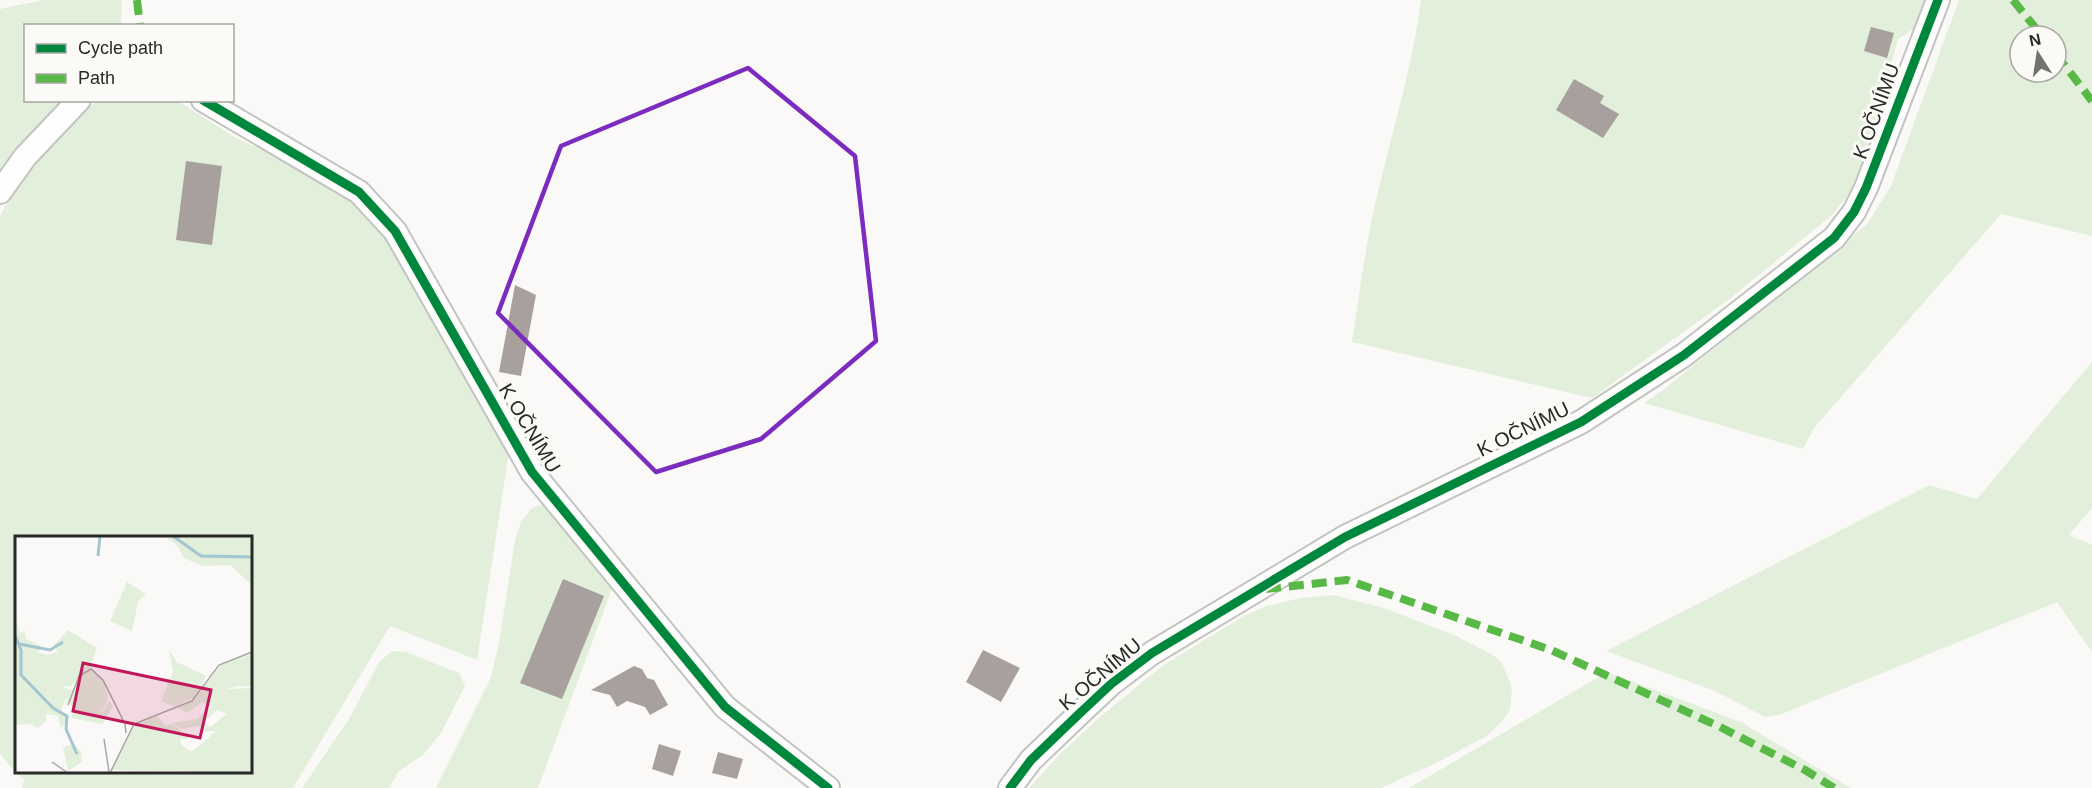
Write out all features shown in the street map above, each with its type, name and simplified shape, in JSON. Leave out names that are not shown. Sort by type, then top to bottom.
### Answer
[{"type":"street","name":"K OČNÍMU","points":[[1010,788],[1031,760],[1111,684],[1152,653],[1345,537],[1581,422],[1684,355],[1834,238],[1854,212],[1866,188],[1938,0]]},
{"type":"street","points":[[0,192],[26,157],[77,102]]},
{"type":"street","name":"K OČNÍMU","points":[[206,102],[359,192],[379,212],[395,231],[532,472],[725,707],[828,788]]},
{"type":"highlighted area","points":[[748,68],[855,156],[876,341],[761,439],[656,472],[498,313],[561,146]]},
{"type":"green space","points":[[43,0],[122,0],[121,24],[24,24],[24,102],[73,102],[0,179],[0,9]]},
{"type":"green space","points":[[1421,0],[1927,0],[1917,27],[1898,39],[1863,171],[1852,190],[1831,216],[1732,297],[1592,398],[1352,342],[1370,226],[1408,71]]},
{"type":"green space","points":[[1959,0],[2092,0],[2092,236],[2001,214],[1814,428],[1803,449],[1644,403],[1662,391],[1867,224],[1891,186]]},
{"type":"green space","points":[[96,102],[180,102],[236,138],[342,187],[382,226],[509,452],[477,660],[390,626],[293,788],[22,788],[24,780],[17,773],[252,773],[252,536],[15,536],[15,771],[0,753],[0,216],[19,180]]},
{"type":"green space","points":[[2092,362],[2092,508],[2069,535],[2092,545],[2092,652],[2057,602],[1779,715],[1765,717],[1715,691],[1606,651],[1929,485],[1977,499]]},
{"type":"green space","points":[[539,505],[548,506],[612,589],[538,788],[436,788],[491,677],[499,643],[515,540],[521,522],[531,509]]},
{"type":"green space","points":[[1333,595],[1384,608],[1454,635],[1493,655],[1502,663],[1512,688],[1510,709],[1504,719],[1487,736],[1381,788],[1029,788],[1061,753],[1100,717],[1162,666],[1242,617],[1264,607],[1300,598]]},
{"type":"green space","points":[[392,651],[406,652],[459,673],[465,686],[441,733],[423,755],[399,771],[389,788],[302,788],[349,719],[379,662]]},
{"type":"green space","points":[[1607,672],[1741,722],[1851,788],[1409,788]]},
{"type":"building","points":[[1871,27],[1894,33],[1887,58],[1864,51]]},
{"type":"building","points":[[1574,79],[1604,96],[1600,103],[1619,114],[1603,138],[1556,110]]},
{"type":"building","points":[[186,161],[222,166],[212,245],[176,240]]},
{"type":"building","points":[[515,285],[536,295],[521,376],[499,372]]},
{"type":"building","points":[[563,579],[604,596],[562,699],[520,683]]},
{"type":"building","points":[[983,650],[1020,668],[1001,702],[966,682]]},
{"type":"building","points":[[634,666],[642,669],[647,678],[654,680],[668,705],[650,715],[645,707],[627,701],[617,707],[610,695],[591,690]]},
{"type":"building","points":[[659,744],[681,751],[673,776],[652,769]]},
{"type":"building","points":[[718,752],[743,759],[737,779],[712,773]]},
{"type":"marked path","points":[[137,0],[140,24]]},
{"type":"marked path","points":[[2013,0],[2032,24]]},
{"type":"marked path","points":[[2068,70],[2092,101]]},
{"type":"marked path","points":[[1266,589],[1347,580],[1551,650],[1720,727],[1805,770],[1834,788]]},
{"type":"cycle path","points":[[1010,788],[1031,760],[1079,714],[1111,684],[1152,653],[1345,537],[1581,422],[1684,355],[1834,238],[1854,212],[1866,188],[1938,0]]},
{"type":"cycle path","points":[[206,102],[359,192],[395,231],[532,472],[725,707],[828,788]]}]
